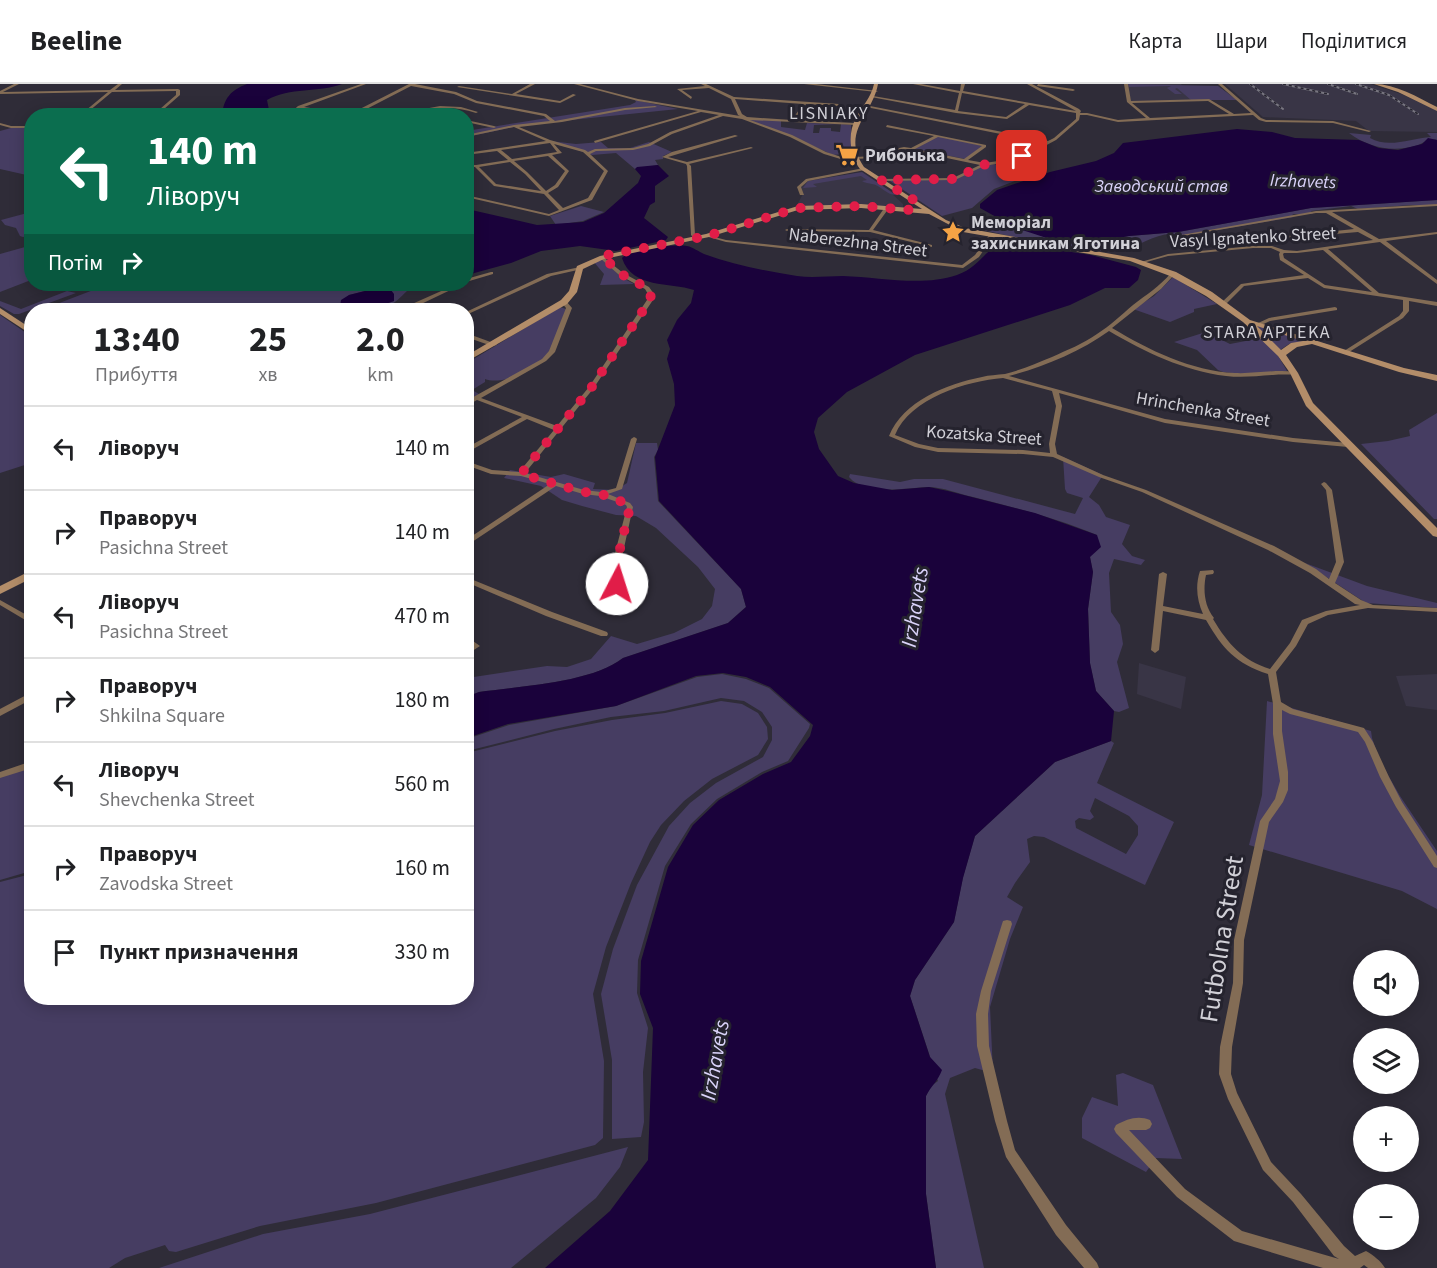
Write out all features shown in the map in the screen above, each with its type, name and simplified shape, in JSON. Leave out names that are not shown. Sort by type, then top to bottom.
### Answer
[{"type":"street","points":[[0,93],[17,84]]},
{"type":"street","points":[[89,108],[120,84]]},
{"type":"street","points":[[299,107],[364,84]]},
{"type":"street","points":[[494,105],[533,84]]},
{"type":"street","points":[[576,84],[722,115],[854,124]]},
{"type":"street","points":[[703,84],[733,98],[838,105]]},
{"type":"street","points":[[806,84],[875,90],[956,112],[1007,118],[1028,104]]},
{"type":"street","points":[[915,84],[1077,111],[1118,121],[1255,114]]},
{"type":"street","points":[[956,112],[963,84]]},
{"type":"street","points":[[1030,84],[1073,90]]},
{"type":"street","points":[[1030,84],[1077,111]]},
{"type":"street","points":[[881,180],[954,179],[983,165],[1018,159],[1075,123],[1077,111],[1073,84]]},
{"type":"street","points":[[1125,84],[1129,102],[1150,120]]},
{"type":"street","points":[[1220,84],[1260,119],[1273,122],[1333,122],[1369,131]]},
{"type":"street","points":[[1376,84],[1436,105]]},
{"type":"street","points":[[1387,84],[1397,85],[1436,105]]},
{"type":"street","points":[[364,108],[412,85],[455,93],[476,102],[545,115],[554,122]]},
{"type":"street","points":[[459,87],[560,102],[574,95]]},
{"type":"street","points":[[691,98],[679,89],[710,87]]},
{"type":"street","points":[[0,93],[180,88],[178,94],[162,108]]},
{"type":"street","points":[[875,90],[854,124],[856,160],[866,170],[951,225],[992,236],[1143,262],[1173,274],[1223,304],[1246,320],[1281,354],[1294,373],[1309,404],[1437,534]]},
{"type":"street","points":[[733,98],[740,115],[745,117],[743,118],[791,136],[825,153],[856,160],[895,156],[900,149],[912,149],[983,165]]},
{"type":"street","points":[[1129,102],[1209,100],[1233,115]]},
{"type":"street","points":[[793,121],[806,102]]},
{"type":"street","points":[[429,108],[434,106],[457,108]]},
{"type":"street","points":[[474,130],[554,122],[625,109],[674,106]]},
{"type":"street","points":[[866,106],[1048,142]]},
{"type":"street","points":[[299,107],[305,108]]},
{"type":"street","points":[[595,142],[702,111]]},
{"type":"street","points":[[474,134],[514,126],[549,141],[586,152],[633,149],[649,145],[671,133],[722,115]]},
{"type":"street","points":[[474,123],[494,128]]},
{"type":"street","points":[[0,124],[24,127]]},
{"type":"street","points":[[887,126],[985,146],[965,160]]},
{"type":"street","points":[[736,136],[664,157],[687,163],[751,148]]},
{"type":"street","points":[[912,149],[937,136]]},
{"type":"street","points":[[474,153],[549,141]]},
{"type":"street","points":[[476,166],[561,152],[549,141]]},
{"type":"street","points":[[498,150],[562,210]]},
{"type":"street","points":[[474,198],[549,215],[590,200],[606,171],[586,152]]},
{"type":"street","points":[[476,166],[495,185],[545,193],[557,186],[567,171],[549,155]]},
{"type":"street","points":[[687,163],[693,235],[697,238]]},
{"type":"street","points":[[802,194],[799,187],[807,180],[866,170],[890,179]]},
{"type":"street","points":[[910,210],[917,202]]},
{"type":"street","points":[[1172,237],[1258,220],[1326,211],[1437,205]]},
{"type":"street","points":[[474,310],[549,275],[580,268],[602,256],[707,236],[798,208],[838,206],[930,212]]},
{"type":"street","points":[[870,231],[886,208]]},
{"type":"street","points":[[1326,211],[1380,241],[1437,282]]},
{"type":"street","points":[[787,230],[870,231],[930,246]]},
{"type":"street","points":[[1278,238],[1360,230]]},
{"type":"street","name":"Vasyl Ignatenko Street","points":[[1143,262],[1168,255],[1253,247],[1272,247],[1297,252],[1437,233]]},
{"type":"street","name":"Naberezhna Street","points":[[707,236],[963,267],[977,256],[992,236]]},
{"type":"street","points":[[1324,248],[1377,294]]},
{"type":"street","points":[[1283,251],[1282,259],[1329,288],[1437,304]]},
{"type":"street","points":[[521,474],[591,388],[650,300],[651,294],[647,288],[630,280],[602,256]]},
{"type":"street","points":[[474,356],[564,302],[573,292],[580,268]]},
{"type":"street","points":[[474,278],[491,273]]},
{"type":"street","name":"Kozatska Street","points":[[1173,274],[1152,295],[1089,342],[1003,376],[981,378],[949,389],[918,406],[899,420],[893,428],[892,436],[917,446],[938,450],[1054,455],[1101,476],[1144,491],[1271,548],[1297,561],[1344,595],[1372,607]]},
{"type":"street","points":[[1223,304],[1230,299],[1237,288],[1243,285],[1309,276]]},
{"type":"street","points":[[418,303],[445,291]]},
{"type":"street","points":[[1346,352],[1401,317],[1406,311],[1406,299]]},
{"type":"street","points":[[476,398],[544,360],[552,352],[568,308],[564,302]]},
{"type":"street","points":[[1259,324],[1269,320],[1335,309]]},
{"type":"street","points":[[0,310],[24,327]]},
{"type":"street","points":[[1246,320],[1437,378]]},
{"type":"street","points":[[1109,329],[1132,342],[1200,369],[1233,374],[1294,373]]},
{"type":"street","points":[[474,338],[494,345]]},
{"type":"street","points":[[1281,354],[1294,345],[1314,342]]},
{"type":"street","name":"Hrinchenka Street","points":[[1003,376],[1165,422],[1293,440],[1348,445]]},
{"type":"street","points":[[1054,455],[1052,444],[1059,406],[1055,391]]},
{"type":"street","points":[[476,398],[558,429]]},
{"type":"street","points":[[474,447],[526,417]]},
{"type":"street","points":[[601,494],[619,489],[634,439]]},
{"type":"street","points":[[474,466],[491,471],[521,474],[624,502],[630,507],[618,557],[617,584]]},
{"type":"street","points":[[474,539],[555,484]]},
{"type":"street","points":[[1324,484],[1329,490],[1340,562],[1331,584]]},
{"type":"street","points":[[1210,572],[1203,573],[1199,590],[1200,600],[1209,618],[1238,656],[1252,665],[1272,672]]},
{"type":"street","points":[[1155,650],[1163,573]]},
{"type":"street","points":[[0,591],[24,578]]},
{"type":"street","points":[[474,582],[604,634]]},
{"type":"street","points":[[0,602],[24,617]]},
{"type":"street","name":"Kozatska Street","points":[[1272,672],[1293,644],[1305,622],[1326,613],[1372,607],[1437,610]]},
{"type":"street","points":[[1159,608],[1209,618]]},
{"type":"street","name":"Futbolna Street","points":[[1272,672],[1277,703],[1278,739],[1285,779],[1275,810],[1265,821],[1239,940],[1238,983],[1226,1047],[1226,1074],[1232,1095],[1267,1166],[1297,1198],[1353,1266]]},
{"type":"street","points":[[0,713],[24,700]]},
{"type":"street","points":[[1277,703],[1290,711],[1361,730],[1368,737],[1376,762],[1394,797],[1437,864]]},
{"type":"street","points":[[0,775],[24,767]]},
{"type":"street","points":[[1007,924],[986,991],[982,1014],[983,1046],[1001,1121],[1010,1153],[1061,1230],[1092,1268]]},
{"type":"street","points":[[1146,1124],[1129,1124],[1120,1129],[1168,1181],[1223,1226],[1239,1236],[1338,1266],[1353,1266],[1366,1258],[1378,1268]]},
{"type":"shaded area","points":[[1127,84],[1181,84],[1194,100],[1131,102]]},
{"type":"shaded area","points":[[1128,84],[1218,86],[1237,100],[1191,100],[1177,88],[1175,89],[1182,94],[1175,94],[1167,88],[1171,86],[1129,87]]},
{"type":"shaded area","points":[[1225,84],[1370,84],[1401,94],[1437,110],[1437,132],[1369,131],[1356,121],[1263,117]]},
{"type":"shaded area","points":[[635,100],[678,109],[523,125],[474,136],[474,130],[630,105],[636,102]]},
{"type":"shaded area","points":[[746,119],[781,121],[781,127],[805,130],[807,123],[839,124],[814,125],[813,133],[819,133],[820,128],[831,128],[831,131],[840,132],[841,124],[851,125],[852,153],[833,155]]},
{"type":"shaded area","points":[[24,128],[24,174],[0,169],[0,131]]},
{"type":"shaded area","points":[[1349,133],[1371,135],[1370,138],[1385,143],[1431,137],[1427,133],[1437,133],[1437,140],[1398,149],[1373,145]]},
{"type":"shaded area","points":[[937,136],[983,146],[965,159],[914,149]]},
{"type":"shaded area","points":[[550,141],[576,144],[601,142],[608,148],[630,148],[649,142],[672,152],[663,156],[663,159],[655,160],[658,165],[635,169],[616,153],[592,155]]},
{"type":"shaded area","points":[[994,164],[1028,176],[994,189],[972,208],[942,216],[887,179],[954,179],[977,167]]},
{"type":"shaded area","points":[[862,172],[896,195],[863,182],[867,180],[861,176],[813,184],[817,187],[803,188],[808,181]]},
{"type":"shaded area","points":[[858,173],[892,194],[903,204],[903,209],[861,206],[800,208],[797,205],[803,194],[800,188],[808,181]]},
{"type":"shaded area","points":[[1437,200],[1437,206],[1411,205],[1358,209],[1351,206],[1311,211],[1313,214],[1294,214],[1292,215],[1294,217],[1182,236],[1166,234],[1120,251],[1050,244],[978,228],[1001,221],[1053,240],[1085,244],[1129,236],[1178,232],[1311,208]]},
{"type":"shaded area","points":[[581,206],[604,212],[583,221],[556,225],[550,216]]},
{"type":"shaded area","points":[[24,214],[24,237],[20,236],[16,228],[5,225],[1,220]]},
{"type":"shaded area","points":[[24,247],[24,283],[0,292],[0,254]]},
{"type":"shaded area","points":[[603,260],[621,277],[634,284],[600,285],[604,274],[593,261]]},
{"type":"shaded area","points":[[1173,277],[1217,304],[1194,309],[1194,312],[1170,322],[1133,309],[1154,296]]},
{"type":"shaded area","points":[[67,291],[76,293],[49,303],[36,303]]},
{"type":"shaded area","points":[[91,291],[365,291],[349,295],[342,303],[59,303]]},
{"type":"shaded area","points":[[385,291],[407,291],[393,303],[388,303],[394,301]]},
{"type":"shaded area","points":[[0,301],[21,309],[24,308],[24,312],[14,314],[0,306]]},
{"type":"shaded area","points":[[560,307],[566,309],[556,340],[547,357],[522,374],[502,380],[485,379],[485,382],[474,389],[474,359]]},
{"type":"shaded area","points":[[0,315],[24,332],[24,465],[0,473]]},
{"type":"shaded area","points":[[1252,323],[1307,341],[1289,344],[1280,350]]},
{"type":"shaded area","points":[[1206,332],[1230,344],[1261,338],[1277,354],[1287,371],[1241,374],[1223,372],[1197,350],[1174,342]]},
{"type":"shaded area","points":[[1437,413],[1437,519],[1434,519],[1361,444],[1410,436],[1409,430]]},
{"type":"shaded area","points":[[636,443],[657,443],[658,450],[654,457],[658,501],[741,589],[746,607],[728,623],[623,658],[593,673],[554,682],[474,694],[474,677],[547,666],[567,667],[591,659],[611,636],[637,644],[674,633],[702,619],[712,606],[715,589],[698,567],[656,528],[636,516],[616,515],[582,506],[562,500],[541,486],[504,478],[510,470],[551,477],[564,474],[595,483],[593,489],[616,490],[627,483]]},
{"type":"shaded area","points":[[1063,457],[1103,475],[1089,497],[1099,505],[1106,517],[1130,525],[1122,544],[1132,556],[1145,560],[1141,565],[1114,559],[1109,573],[1111,612],[1120,625],[1123,644],[1117,662],[1129,708],[1119,712],[1114,711],[1096,691],[1090,663],[1088,609],[1093,572],[1090,557],[1097,535],[1051,518],[945,489],[928,487],[875,489],[856,483],[849,477],[850,474],[900,482],[914,479],[943,479],[1075,514],[1083,498],[1067,493],[1065,489]]},
{"type":"shaded area","points":[[1305,563],[1367,586],[1437,603],[1437,608],[1366,603]]},
{"type":"shaded area","points":[[1139,663],[1186,677],[1181,709],[1137,694]]},
{"type":"shaded area","points":[[722,674],[746,679],[769,688],[810,724],[788,761],[762,772],[717,799],[691,824],[665,866],[638,960],[637,993],[648,1028],[643,1072],[644,1122],[641,1137],[612,1139],[612,1060],[601,994],[613,949],[637,885],[669,826],[690,803],[716,783],[763,757],[772,740],[772,727],[762,712],[744,701],[721,698],[664,711],[611,717],[474,749],[474,737],[509,725],[616,706],[697,677]]},
{"type":"shaded area","points":[[1437,674],[1437,710],[1406,706],[1396,676]]},
{"type":"shaded area","points":[[721,701],[742,704],[758,713],[767,727],[768,739],[758,755],[712,779],[684,801],[661,825],[650,842],[631,883],[606,947],[593,994],[604,1061],[603,1138],[595,1145],[376,1203],[260,1226],[176,1252],[169,1251],[165,1245],[125,1258],[109,1268],[0,1268],[0,882],[24,876],[24,1005],[474,1005],[474,751],[555,731],[665,713]]},
{"type":"shaded area","points":[[1267,701],[1371,731],[1380,761],[1400,796],[1437,851],[1437,909],[1402,891],[1249,845],[1262,795]]},
{"type":"shaded area","points":[[1111,741],[1114,743],[1097,783],[1174,822],[1145,885],[1044,837],[1034,836],[1027,839],[1030,862],[1007,897],[1023,907],[1010,939],[990,1007],[993,1073],[975,1068],[950,1078],[945,1094],[984,1268],[936,1268],[926,1194],[926,1096],[931,1086],[938,1081],[910,996],[915,980],[954,922],[963,877],[975,836],[1055,762]],"holes":[[[1095,798],[1129,816],[1138,826],[1138,835],[1126,854],[1076,828],[1075,821],[1079,818],[1090,820],[1094,817],[1090,811]]]},
{"type":"shaded area","points":[[24,768],[24,873],[0,880],[0,777]]},
{"type":"shaded area","points":[[1123,1073],[1153,1085],[1182,1159],[1156,1158],[1146,1172],[1082,1138],[1082,1118],[1092,1097],[1118,1106],[1116,1075]]},
{"type":"shaded area","points":[[628,1147],[620,1167],[596,1198],[511,1268],[159,1268],[263,1234],[370,1214]]},
{"type":"water","points":[[247,84],[342,84],[285,93],[267,100],[269,108],[223,108],[229,95]]},
{"type":"water","name":"Заводський став","points":[[1237,129],[1272,132],[1295,138],[1359,140],[1379,148],[1398,150],[1422,144],[1428,138],[1437,140],[1437,200],[1311,208],[1178,232],[1129,236],[1085,244],[1053,240],[1016,228],[980,208],[980,204],[997,190],[1050,172],[1096,161],[1114,153],[1123,143]]},
{"type":"water","points":[[658,165],[669,176],[655,186],[655,202],[650,205],[644,218],[668,237],[666,240],[616,251],[580,246],[541,251],[511,263],[474,273],[474,211],[537,225],[583,222],[604,213],[638,183],[641,176],[635,169]]},
{"type":"water","name":"Irzhavets","points":[[1013,243],[1091,255],[1141,270],[1138,280],[1129,288],[1105,288],[1070,305],[915,355],[847,392],[818,418],[814,432],[819,449],[838,476],[854,483],[892,490],[929,487],[1035,513],[1097,535],[1101,547],[1090,557],[1093,572],[1088,609],[1090,663],[1096,691],[1114,711],[1111,741],[1055,762],[975,836],[954,922],[915,980],[910,996],[930,1057],[942,1070],[926,1096],[926,1194],[936,1268],[545,1268],[610,1211],[648,1160],[653,1028],[640,994],[641,961],[668,867],[693,825],[719,800],[763,774],[791,762],[810,736],[813,725],[770,687],[746,677],[723,673],[696,676],[616,706],[508,724],[474,736],[474,694],[554,682],[593,673],[623,658],[728,623],[746,607],[741,589],[659,501],[655,457],[675,405],[674,384],[667,359],[670,349],[667,340],[677,320],[691,303],[694,290],[643,280],[627,268],[622,258],[643,249],[681,246],[738,264],[797,276],[843,276],[915,281],[944,279],[957,275],[973,266],[989,251],[1003,244]]},
{"type":"water","points":[[365,291],[392,291],[394,301],[341,303],[341,300],[349,295]]},
{"type":"railway","points":[[1250,84],[1283,109]]},
{"type":"railway","points":[[1283,84],[1328,94]]},
{"type":"railway","points":[[1328,84],[1357,94]]},
{"type":"railway","points":[[1356,84],[1389,95],[1418,114]]},
{"type":"place","name":"Рибонька","points":[[847,155]]},
{"type":"place","name":"Меморіал захисникам Яготина","points":[[953,232]]},
{"type":"district","name":"LISNIAKY","points":[[829,113]]},
{"type":"district","name":"STARA APTEKA","points":[[1267,332]]},
{"type":"route","points":[[617,584],[618,557],[630,507],[628,504],[601,494],[583,492],[521,474],[591,388],[650,300],[651,294],[647,288],[637,285],[621,274],[602,256],[707,236],[798,208],[861,206],[910,210],[916,206],[917,202],[881,180],[954,179],[977,167],[1003,160],[1018,159],[1022,156]]}]
